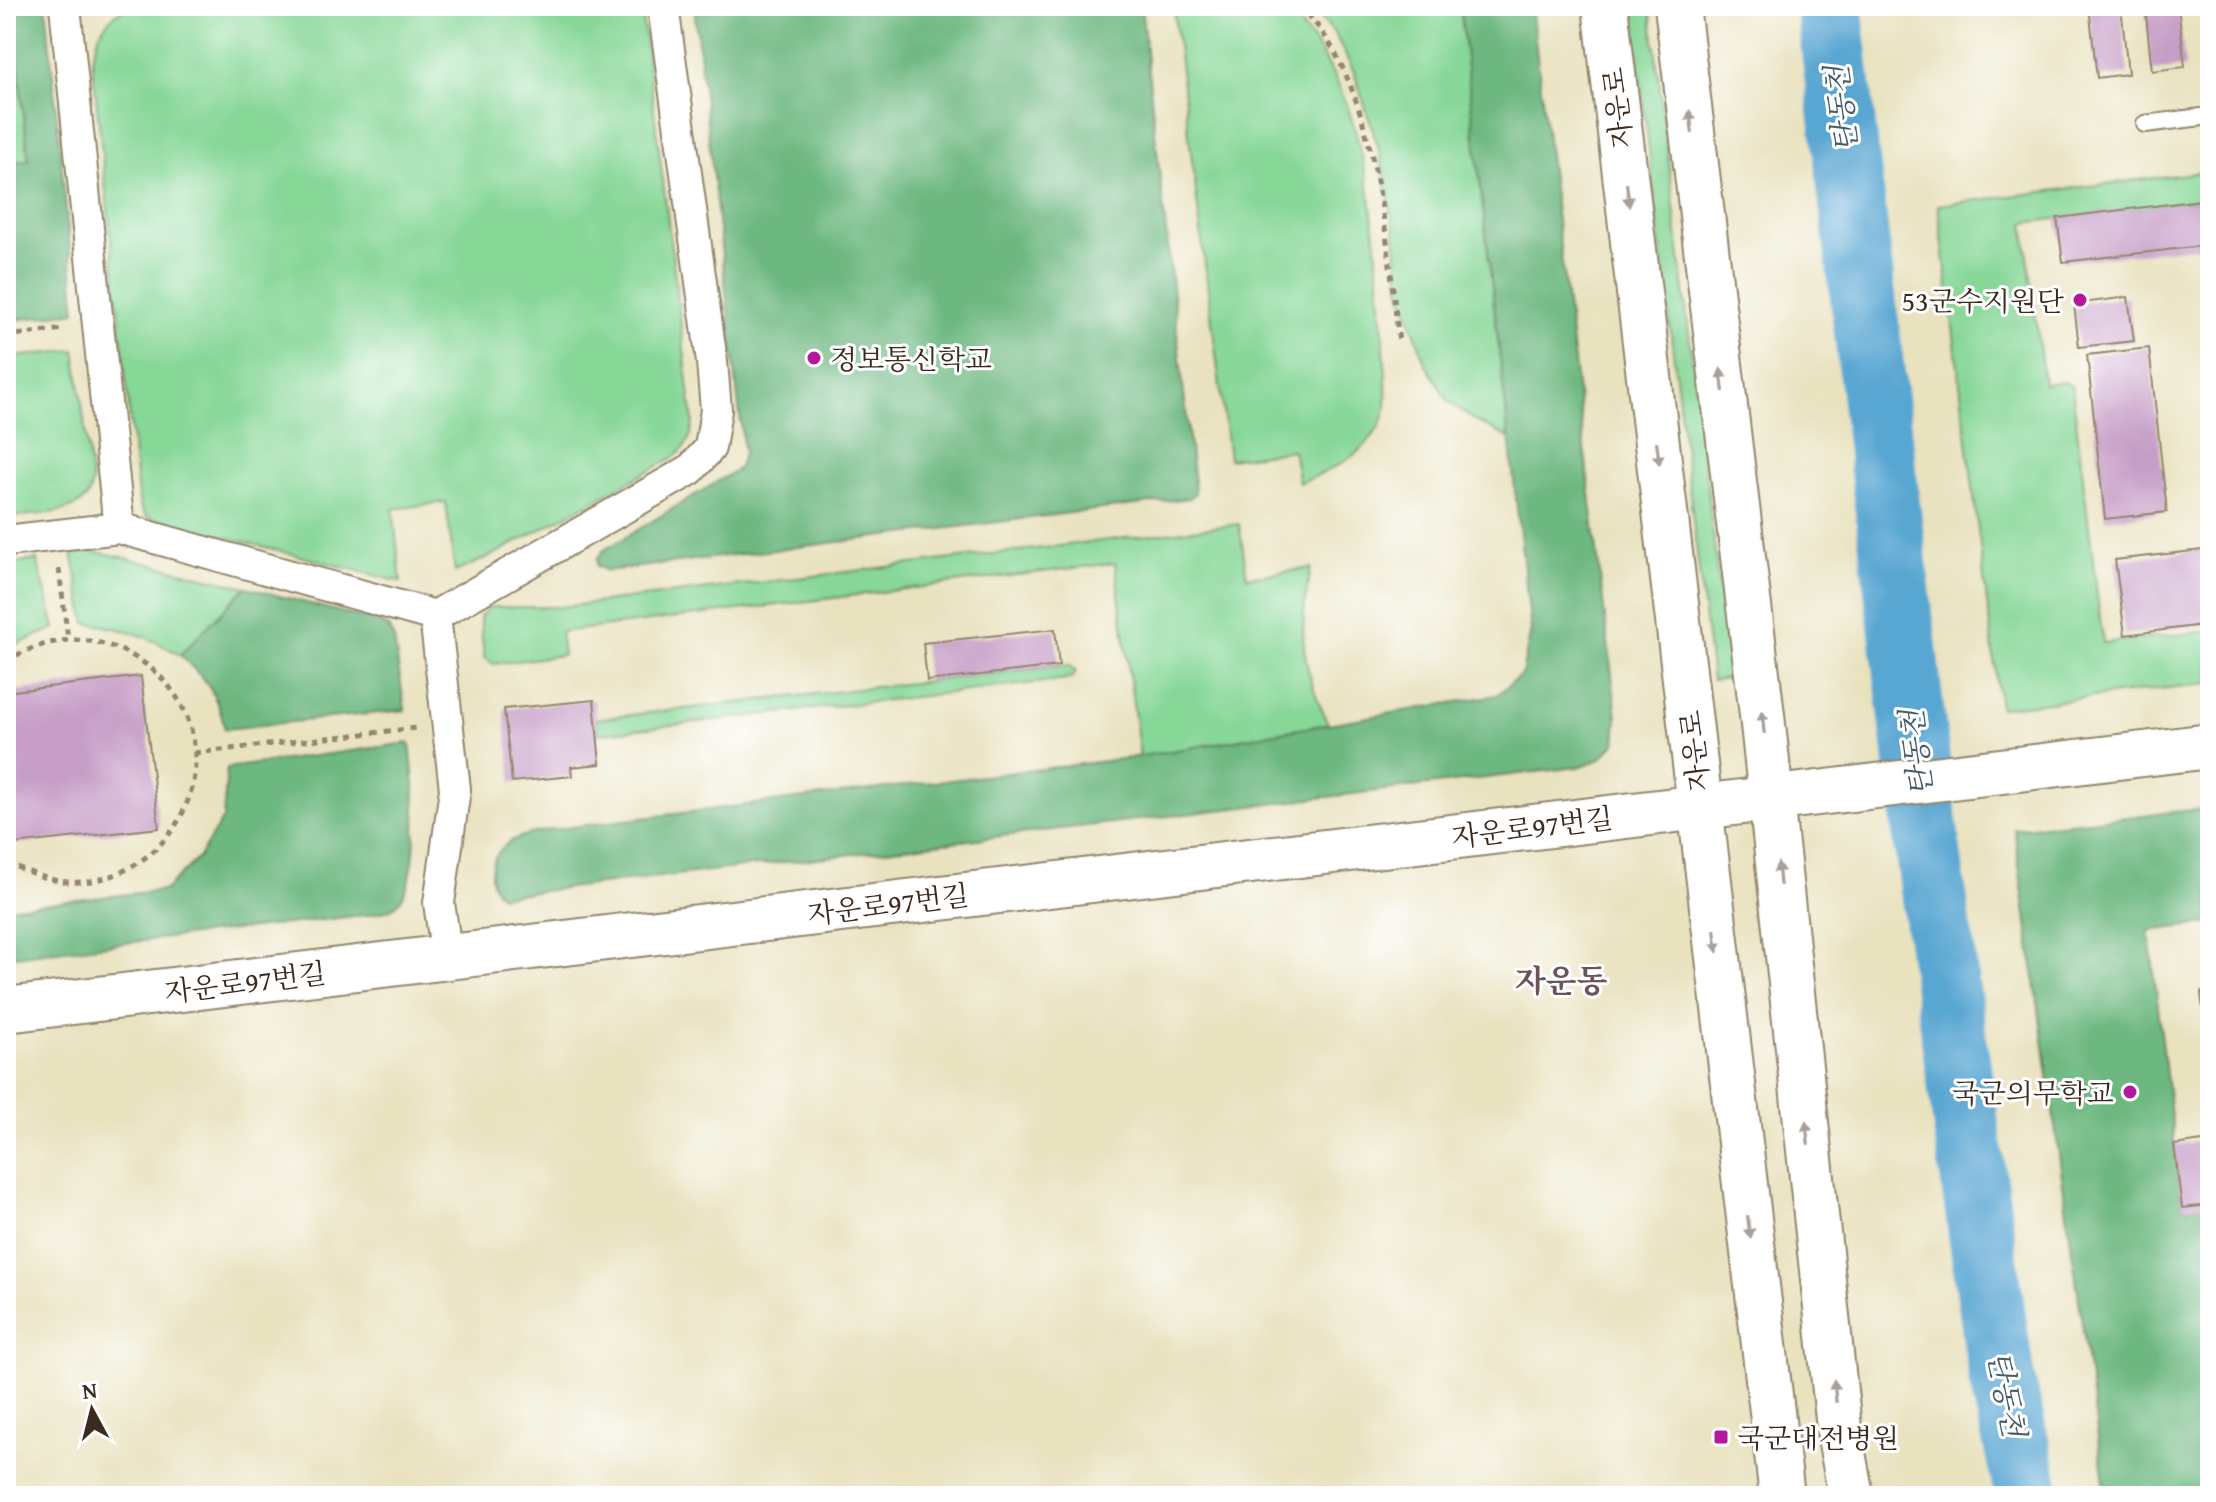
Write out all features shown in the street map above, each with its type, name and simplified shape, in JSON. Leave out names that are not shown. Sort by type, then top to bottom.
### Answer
[{"type":"street","points":[[65,6],[119,528]]},
{"type":"street","points":[[6,541],[119,528],[435,616],[690,470],[710,448],[716,410],[663,6]]},
{"type":"street","name":"자운로","points":[[1605,6],[1782,1496]]},
{"type":"street","points":[[1677,6],[1771,799],[1840,1437],[1851,1496]]},
{"type":"street","points":[[435,616],[455,789],[439,903],[447,957]]},
{"type":"street","name":"자운로97번길","points":[[6,1010],[2210,746]]},
{"type":"lane","points":[[2145,124],[2210,116]]},
{"type":"path","points":[[1299,6],[1330,42],[1357,103],[1383,225],[1399,342]]},
{"type":"path","points":[[6,336],[98,326]]},
{"type":"path","points":[[55,535],[68,639]]},
{"type":"path","points":[[6,661],[31,647],[68,639],[110,644],[148,663],[177,694],[194,733],[196,775],[184,815],[158,849],[123,872],[82,882],[40,878],[6,862]]},
{"type":"path","points":[[194,753],[448,724]]},
{"type":"green space","points":[[6,6],[11,6],[29,161],[6,163]]},
{"type":"green space","points":[[11,6],[46,6],[76,312],[6,321],[6,163],[29,160]]},
{"type":"green space","points":[[132,6],[641,6],[693,422],[685,446],[673,458],[489,557],[455,572],[446,502],[393,509],[401,582],[147,517],[141,509],[138,495],[92,59],[104,26],[115,15]]},
{"type":"green space","points":[[694,6],[1141,6],[1195,493],[1190,498],[607,571],[597,566],[597,559],[603,551],[738,469],[744,452]]},
{"type":"green space","points":[[1173,6],[1283,6],[1312,39],[1334,76],[1351,116],[1363,159],[1376,248],[1386,378],[1385,412],[1376,431],[1358,451],[1336,466],[1299,483],[1293,450],[1229,459]]},
{"type":"green space","points":[[1311,6],[1460,6],[1509,438],[1479,423],[1449,402],[1425,363],[1400,288],[1395,231],[1379,150],[1354,72],[1335,34]]},
{"type":"green space","points":[[1460,6],[1531,6],[1617,717],[1615,744],[1599,760],[1578,767],[501,896],[498,893],[491,875],[497,855],[505,845],[516,839],[543,831],[1130,758],[1497,695],[1522,674],[1531,630]]},
{"type":"green space","points":[[1632,6],[1650,6],[1730,678],[1712,680]]},
{"type":"green space","points":[[2210,171],[2210,199],[2024,223],[2044,384],[2065,382],[2072,387],[2103,643],[2210,631],[2210,683],[2000,708],[1938,205]]},
{"type":"green space","points":[[75,350],[92,482],[89,493],[74,507],[6,517],[6,358]]},
{"type":"green space","points":[[1239,524],[1247,577],[1311,568],[1304,611],[1304,648],[1312,684],[1328,724],[1140,757],[1115,563],[560,632],[563,655],[494,664],[484,658],[480,617],[489,607],[561,607]]},
{"type":"green space","points":[[91,551],[246,587],[180,655],[135,633],[86,623],[72,553]]},
{"type":"green space","points":[[37,560],[55,628],[6,649],[6,564]]},
{"type":"green space","points":[[246,587],[388,627],[394,639],[405,710],[225,729],[210,688],[180,655]]},
{"type":"green space","points":[[1068,665],[1076,672],[1073,677],[1061,680],[597,734],[596,719]]},
{"type":"green space","points":[[410,743],[415,804],[414,853],[411,875],[404,893],[390,909],[372,914],[6,957],[6,908],[165,890],[199,857],[223,818],[227,768]]},
{"type":"green space","name":"국군의무학교","points":[[2210,808],[2210,923],[2149,931],[2182,1208],[2210,1205],[2210,1496],[2106,1496],[2014,829]]},
{"type":"building","points":[[2089,6],[2121,6],[2128,74],[2097,78]]},
{"type":"building","points":[[2145,6],[2178,6],[2185,67],[2152,71]]},
{"type":"building","points":[[2210,199],[2210,245],[2063,262],[2057,218]]},
{"type":"building","points":[[2128,297],[2134,341],[2079,347],[2074,304]]},
{"type":"building","points":[[2149,348],[2167,512],[2105,519],[2087,355]]},
{"type":"building","points":[[2210,549],[2210,624],[2125,635],[2115,560]]},
{"type":"building","points":[[1055,629],[1059,666],[927,681],[923,643]]},
{"type":"building","points":[[141,676],[159,828],[6,845],[6,692]]},
{"type":"building","points":[[594,700],[600,764],[571,767],[572,776],[512,782],[504,709]]},
{"type":"building","points":[[2210,991],[2210,1057],[2208,1057],[2201,992]]},
{"type":"building","points":[[2210,1140],[2210,1205],[2182,1208],[2174,1145]]},
{"type":"waterway","name":"탄동천","points":[[1829,6],[1927,846],[2001,1375],[2028,1496]]},
{"type":"place","name":"53군수지원단","points":[[2080,300]]},
{"type":"place","name":"정보통신학교","points":[[814,358]]},
{"type":"place","name":"국군의무학교","points":[[2130,1092]]},
{"type":"place","name":"국군대전병원","points":[[1721,1437]]},
{"type":"district","name":"자운동","points":[[1561,980]]}]
